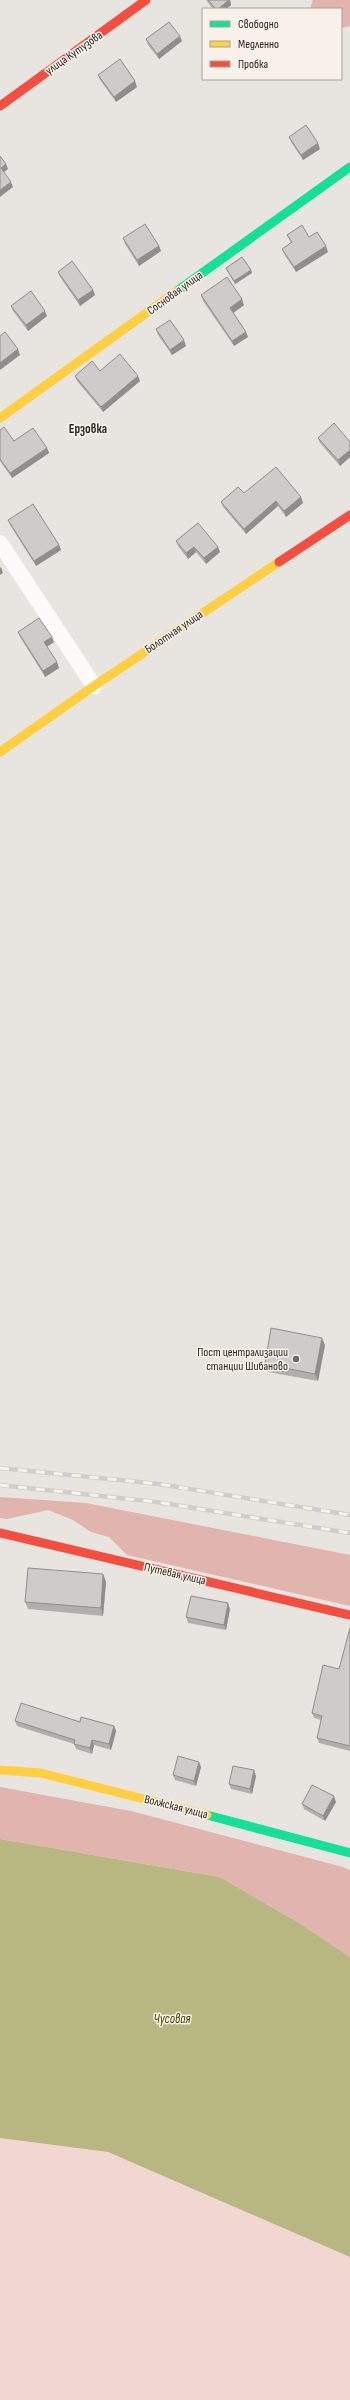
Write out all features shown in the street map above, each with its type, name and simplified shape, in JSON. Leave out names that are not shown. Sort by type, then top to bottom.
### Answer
[{"type":"street","name":"улица Кутузова","points":[[0,106],[146,0]]},
{"type":"street","name":"Сосновая улица","points":[[0,418],[350,167]]},
{"type":"street","name":"Болотная улица","points":[[0,752],[94,686],[350,515]]},
{"type":"street","points":[[0,542],[94,686]]},
{"type":"street","name":"Путевая улица","points":[[0,1533],[350,1615]]},
{"type":"street","name":"Волжская улица","points":[[0,1770],[41,1772],[341,1849],[350,1853]]},
{"type":"shaded area","points":[[313,0],[350,0],[350,26],[342,28],[342,8],[310,8]]},
{"type":"shaded area","points":[[0,1497],[86,1503],[350,1555],[350,1606],[127,1555],[109,1537],[91,1532],[73,1520],[48,1510],[7,1519],[0,1518]]},
{"type":"shaded area","points":[[0,1787],[131,1811],[350,1870],[350,1957],[299,1923],[220,1877],[0,1839]]},
{"type":"shaded area","points":[[0,2138],[108,2152],[350,2257],[350,2400],[0,2400]]},
{"type":"water","name":"Чусовая","points":[[0,1839],[220,1877],[299,1923],[350,1957],[350,2257],[108,2152],[0,2138]]},
{"type":"building","points":[[208,0],[229,0],[219,8],[215,8]]},
{"type":"building","points":[[169,22],[180,36],[157,54],[146,39]]},
{"type":"building","points":[[120,59],[135,81],[114,97],[98,75]]},
{"type":"building","points":[[306,125],[318,143],[301,155],[289,137]]},
{"type":"building","points":[[0,156],[6,164],[1,168],[11,182],[0,190]]},
{"type":"building","points":[[145,224],[159,246],[137,260],[123,238]]},
{"type":"building","points":[[302,225],[309,237],[317,232],[326,246],[294,267],[282,249],[292,242],[287,235]]},
{"type":"building","points":[[242,257],[251,270],[234,281],[226,268]]},
{"type":"building","points":[[72,261],[93,290],[78,300],[58,272]]},
{"type":"building","points":[[227,277],[242,299],[230,308],[246,332],[232,341],[201,295]]},
{"type":"building","points":[[31,291],[45,311],[26,325],[11,306]]},
{"type":"building","points":[[170,320],[184,340],[170,350],[156,329]]},
{"type":"building","points":[[5,332],[18,349],[0,363],[0,336]]},
{"type":"building","points":[[120,354],[138,376],[101,407],[75,376],[92,361],[100,371]]},
{"type":"building","points":[[334,423],[350,442],[350,450],[338,460],[318,438]]},
{"type":"building","points":[[4,427],[14,441],[33,428],[47,448],[10,473],[0,459],[0,430]]},
{"type":"building","points":[[276,467],[301,497],[284,511],[276,501],[244,529],[221,502],[238,487],[244,493]]},
{"type":"building","points":[[33,504],[59,545],[34,561],[8,520]]},
{"type":"building","points":[[198,523],[218,547],[204,558],[194,547],[186,553],[176,541]]},
{"type":"building","points":[[39,618],[52,637],[44,642],[57,662],[43,671],[18,632]]},
{"type":"building","name":"Пост централизации станции Шибаново","points":[[271,1328],[322,1338],[315,1374],[265,1364]]},
{"type":"building","points":[[28,1568],[103,1574],[101,1608],[25,1602]]},
{"type":"building","points":[[191,1596],[228,1603],[224,1625],[186,1617]]},
{"type":"building","points":[[350,1628],[350,1746],[317,1738],[322,1716],[312,1713],[323,1665],[339,1669]]},
{"type":"building","points":[[21,1703],[80,1722],[81,1717],[114,1726],[109,1744],[92,1740],[90,1748],[74,1744],[75,1740],[15,1721]]},
{"type":"building","points":[[178,1756],[199,1762],[194,1781],[173,1775]]},
{"type":"building","points":[[233,1766],[254,1770],[250,1789],[229,1784]]},
{"type":"building","points":[[312,1785],[334,1796],[323,1816],[302,1804]]},
{"type":"railway","points":[[0,1468],[159,1484],[350,1515]]},
{"type":"railway","points":[[0,1485],[156,1502],[350,1533]]},
{"type":"traffic: fast","points":[[177,291],[350,167]]},
{"type":"traffic: fast","points":[[207,1815],[350,1853]]},
{"type":"traffic: slow","points":[[0,418],[177,291]]},
{"type":"traffic: slow","points":[[0,752],[94,686],[279,562]]},
{"type":"traffic: slow","points":[[0,1770],[41,1773],[207,1815]]},
{"type":"traffic: jam","points":[[0,106],[146,0]]},
{"type":"traffic: jam","points":[[279,562],[350,515]]},
{"type":"traffic: jam","points":[[0,1533],[350,1615]]},
{"type":"place","name":"Пост централизации станции Шибаново","points":[[296,1359]]},
{"type":"district","name":"Ерзовка","points":[[88,429]]}]
